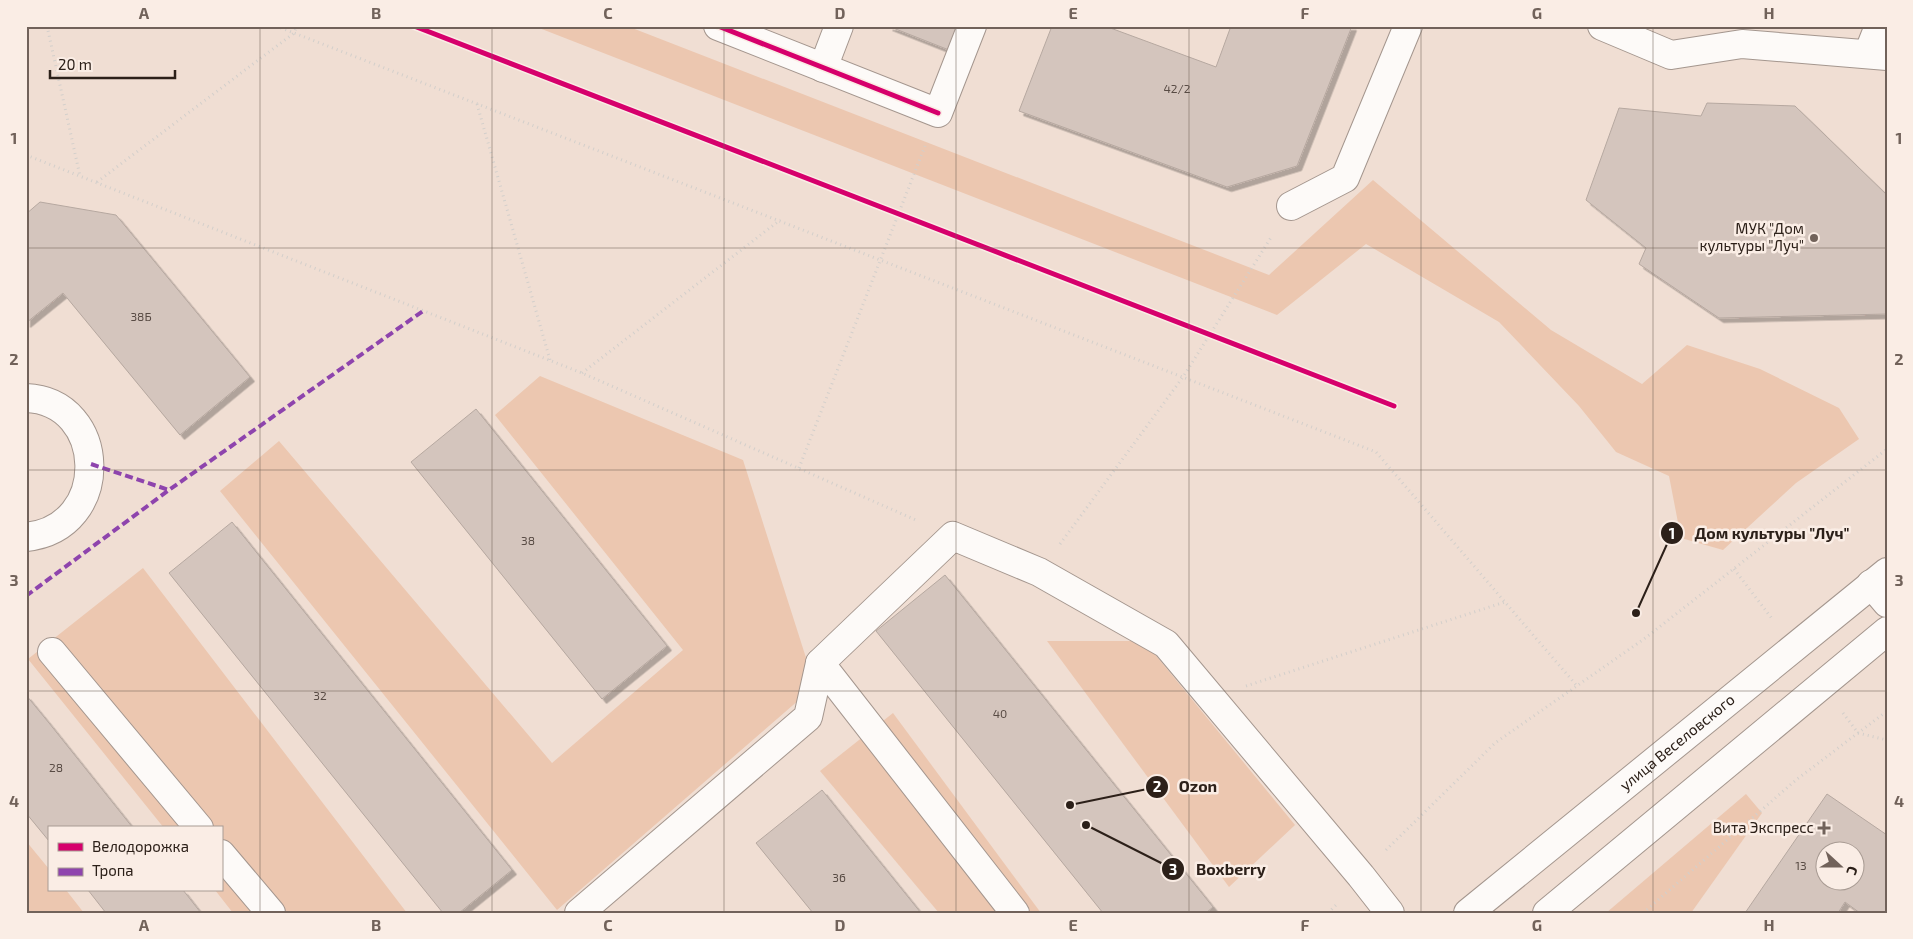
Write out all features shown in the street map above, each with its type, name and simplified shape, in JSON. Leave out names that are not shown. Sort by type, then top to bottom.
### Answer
[{"type":"main road","points":[[718,26],[938,113],[972,26]]},
{"type":"main road","points":[[823,68],[839,26]]},
{"type":"main road","points":[[1291,206],[1344,178],[1408,26]]},
{"type":"main road","points":[[1602,26],[1671,54],[1745,35],[1878,55],[1879,26]]},
{"type":"main road","points":[[26,398],[34,398],[56,406],[73,420],[86,440],[91,464],[88,488],[77,509],[60,526],[39,536],[26,537]]},
{"type":"main road","points":[[579,913],[808,717],[820,663],[953,536],[1039,572],[1166,644],[1390,913]]},
{"type":"main road","name":"улица Веселовского","points":[[1468,913],[1714,715],[1882,587]]},
{"type":"main road","points":[[1547,913],[1887,631]]},
{"type":"main road","points":[[52,652],[197,826]]},
{"type":"main road","points":[[820,663],[1015,913]]},
{"type":"main road","points":[[222,855],[271,913]]},
{"type":"path","points":[[47,26],[80,176]]},
{"type":"path","points":[[276,26],[882,259],[1376,452],[1577,686]]},
{"type":"path","points":[[97,183],[294,33],[297,26]]},
{"type":"path","points":[[477,103],[550,360]]},
{"type":"path","points":[[799,468],[927,142]]},
{"type":"path","points":[[26,155],[582,373],[953,536]]},
{"type":"path","points":[[1039,572],[1183,376],[1291,206]]},
{"type":"path","points":[[890,210],[908,218]]},
{"type":"path","points":[[582,373],[780,220]]},
{"type":"path","points":[[1200,331],[1218,338]]},
{"type":"path","points":[[1328,913],[1420,814],[1495,744],[1644,639],[1887,449]]},
{"type":"path","points":[[1211,697],[1505,602]]},
{"type":"path","points":[[1643,913],[1796,780],[1887,711]]},
{"type":"shaded area","points":[[534,26],[627,26],[1269,275],[1373,180],[1551,330],[1642,384],[1687,345],[1760,369],[1839,408],[1859,439],[1796,483],[1723,550],[1681,538],[1669,476],[1616,452],[1579,406],[1499,322],[1366,244],[1277,315]]},
{"type":"shaded area","points":[[540,376],[743,460],[815,686],[557,910],[220,491],[279,441],[552,763],[683,650],[495,415]]},
{"type":"shaded area","points":[[143,568],[407,913],[233,913],[217,892],[222,892],[222,826],[162,826],[28,659]]},
{"type":"shaded area","points":[[1047,641],[1144,641],[1295,825],[1229,887]]},
{"type":"shaded area","points":[[893,713],[1041,913],[939,913],[820,771]]},
{"type":"shaded area","points":[[1746,794],[1762,813],[1691,913],[1606,913]]},
{"type":"shaded area","points":[[26,841],[48,868],[48,892],[68,892],[84,913],[26,913]]},
{"type":"building","points":[[888,26],[959,26],[949,50]]},
{"type":"building","points":[[1052,26],[1105,26],[1216,67],[1231,26],[1352,26],[1297,166],[1227,187],[1019,111]]},
{"type":"building","points":[[1707,103],[1795,106],[1887,195],[1887,314],[1719,318],[1639,264],[1646,248],[1586,200],[1619,108],[1701,116]]},
{"type":"building","points":[[40,202],[116,215],[250,377],[180,435],[63,293],[26,323],[26,214]]},
{"type":"building","points":[[476,409],[667,646],[602,699],[411,462]]},
{"type":"building","points":[[232,522],[512,870],[459,913],[443,913],[169,573]]},
{"type":"building","points":[[945,575],[1213,907],[1206,913],[1103,913],[876,631]]},
{"type":"building","points":[[26,695],[131,826],[48,826],[48,840],[26,813]]},
{"type":"building","points":[[822,790],[921,913],[813,913],[756,843]]},
{"type":"building","points":[[1827,794],[1887,835],[1887,913],[1860,913],[1845,902],[1838,913],[1745,913]]},
{"type":"building","points":[[90,892],[185,892],[201,913],[106,913]]},
{"type":"marked path","points":[[91,464],[169,490],[423,311]]},
{"type":"marked path","points":[[26,596],[169,490]]},
{"type":"cycle path","points":[[414,26],[1394,406]]},
{"type":"cycle path","points":[[718,26],[938,113]]},
{"type":"place","name":"МУК \"Дом культуры \"Луч\"","points":[[1814,238]]},
{"type":"place","name":"Дом культуры \"Луч\"","points":[[1636,613]]},
{"type":"place","name":"Ozon","points":[[1070,805]]},
{"type":"place","name":"Boxberry","points":[[1086,825]]},
{"type":"place","name":"Вита Экспресс","points":[[1824,828]]}]
